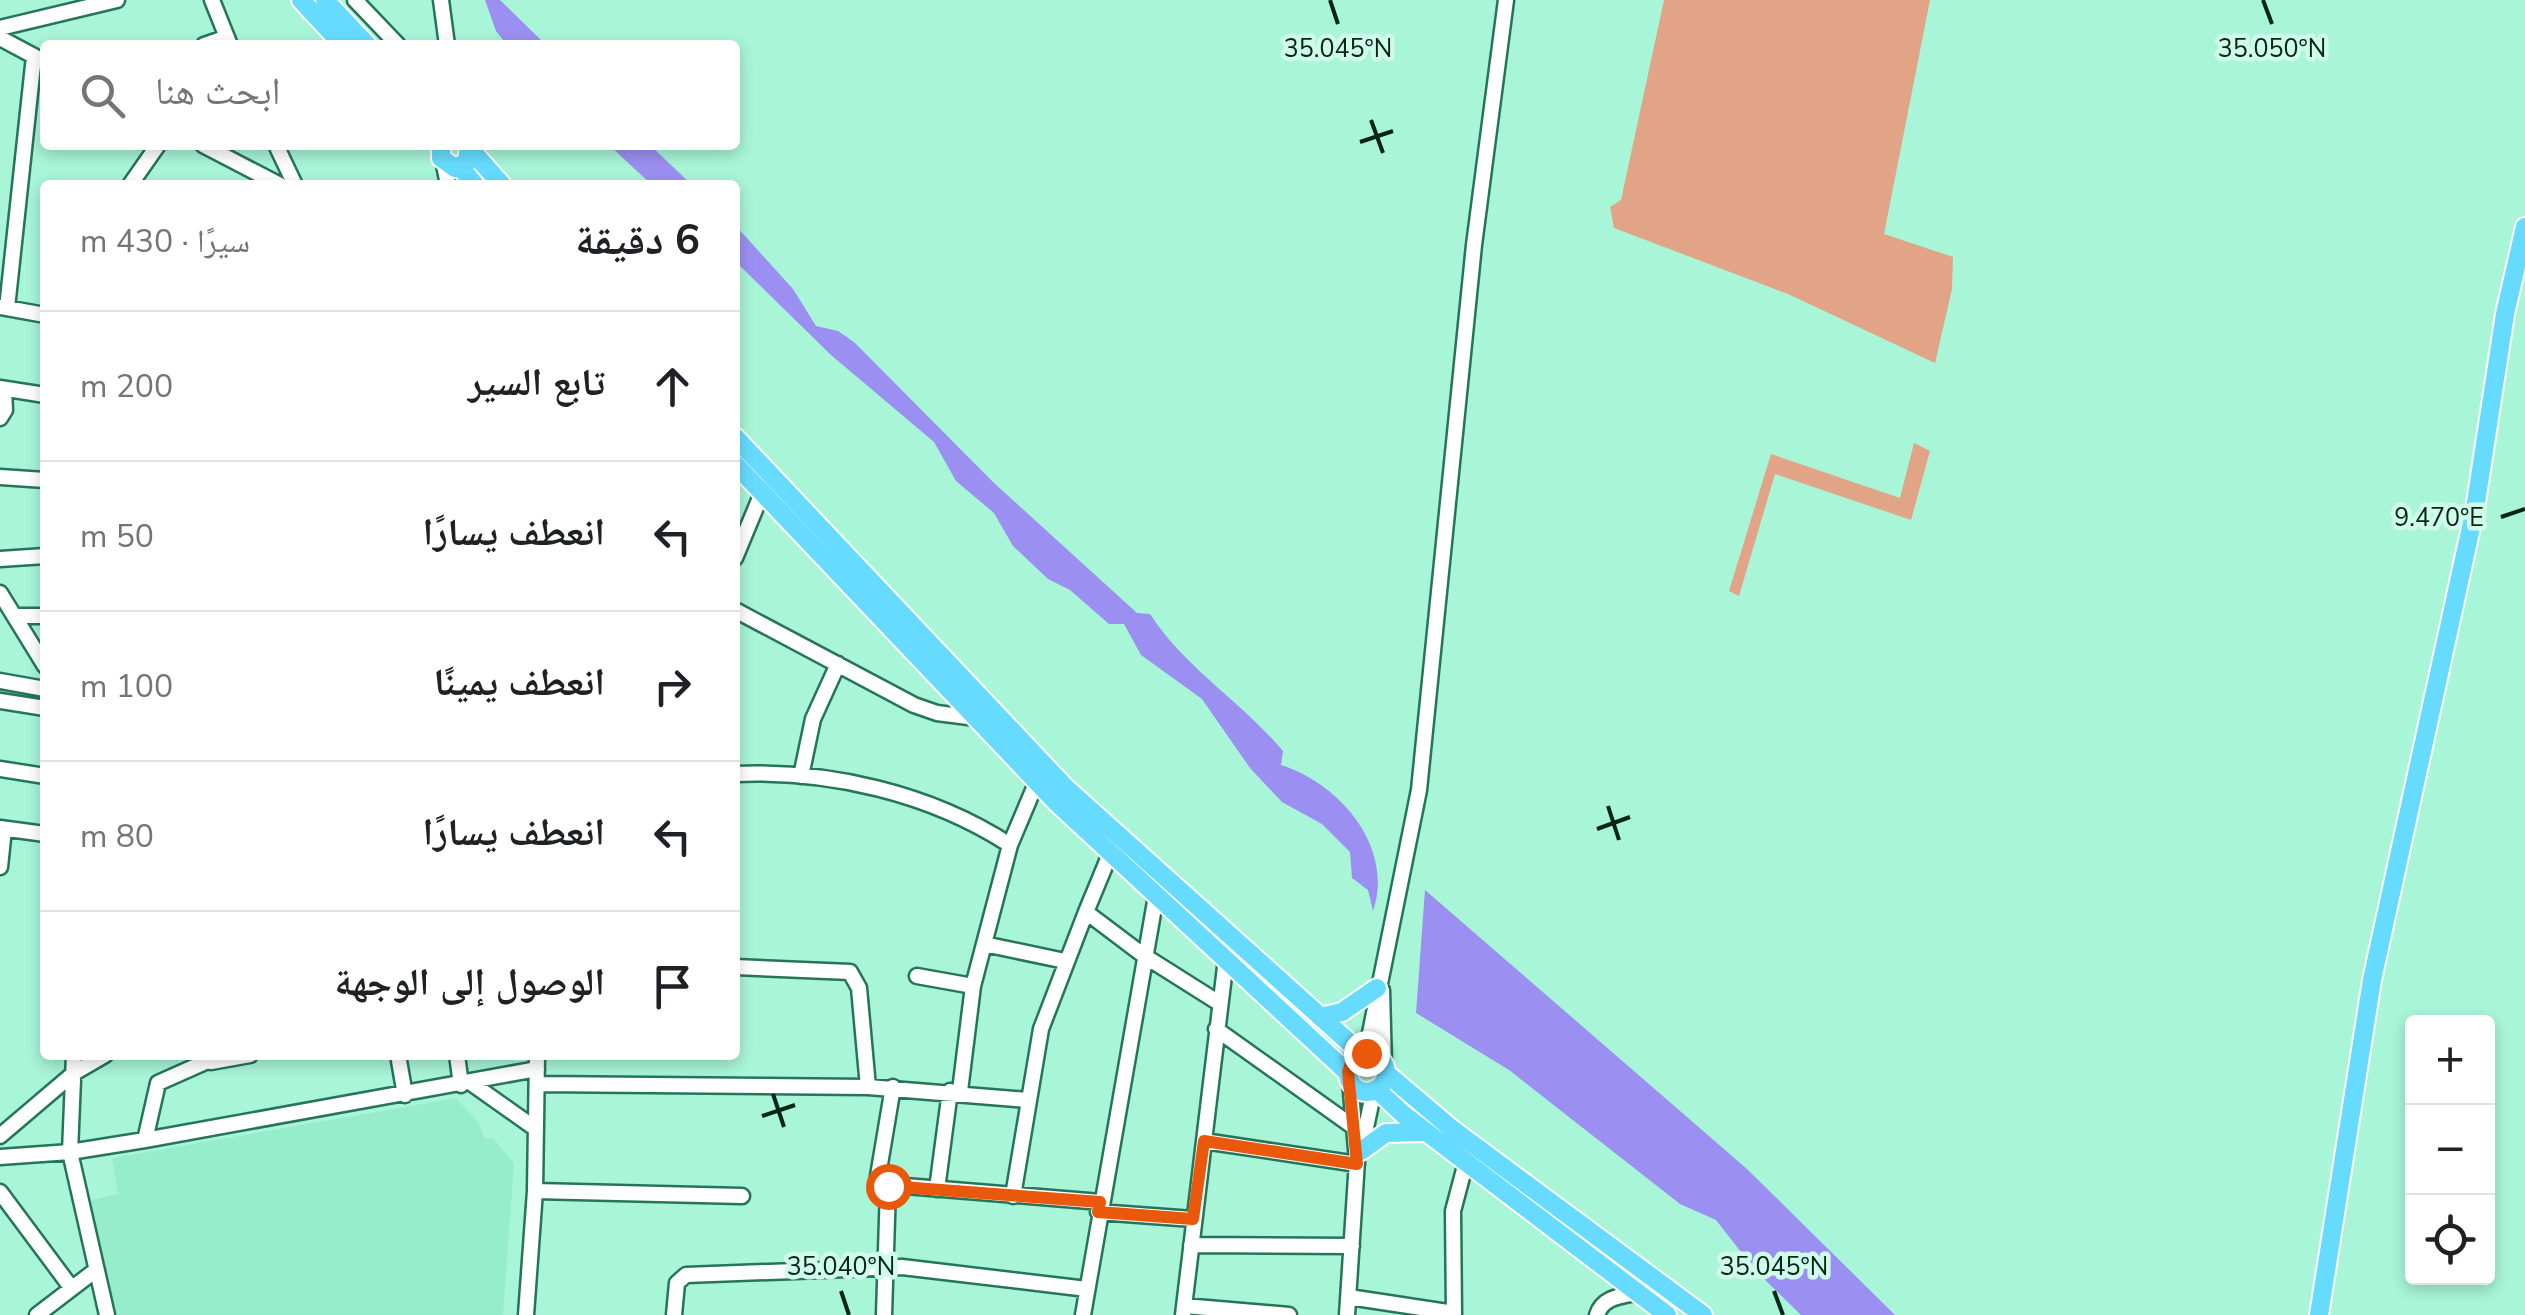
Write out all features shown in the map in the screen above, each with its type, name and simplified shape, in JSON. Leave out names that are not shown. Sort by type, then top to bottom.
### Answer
[{"type":"main road","points":[[301,0],[339,40]]},
{"type":"main road","points":[[325,0],[362,40]]},
{"type":"main road","points":[[472,150],[498,180]]},
{"type":"main road","points":[[448,163],[469,180]]},
{"type":"main road","points":[[2319,1315],[2372,980],[2475,509],[2505,314],[2525,228]]},
{"type":"main road","points":[[740,441],[1066,788],[1320,1018],[1364,1053],[1380,1079],[1426,1132],[1667,1315]]},
{"type":"main road","points":[[740,469],[1110,854],[1359,1090],[1380,1079]]},
{"type":"main road","points":[[1320,1018],[1342,1012],[1380,983]]},
{"type":"main road","points":[[1348,1077],[1352,1060],[1364,1053]]},
{"type":"main road","points":[[1380,1079],[1703,1315]]},
{"type":"main road","points":[[1358,1158],[1386,1133],[1426,1132]]},
{"type":"street","points":[[0,28],[118,0]]},
{"type":"street","points":[[212,0],[229,40]]},
{"type":"street","points":[[355,0],[393,40]]},
{"type":"street","points":[[441,0],[446,40]]},
{"type":"street","points":[[1364,1053],[1419,790],[1474,245],[1506,0]]},
{"type":"street","points":[[0,38],[40,59],[4,308],[40,314]]},
{"type":"street","points":[[134,180],[154,150]]},
{"type":"street","points":[[213,150],[270,180]]},
{"type":"street","points":[[278,150],[293,180]]},
{"type":"street","points":[[0,418],[6,410],[2,388],[40,393]]},
{"type":"street","points":[[0,477],[40,480]]},
{"type":"street","points":[[740,546],[762,492]]},
{"type":"street","points":[[0,559],[40,556]]},
{"type":"street","points":[[0,593],[39,648]]},
{"type":"street","points":[[740,613],[914,705],[938,714],[976,718]]},
{"type":"street","points":[[0,626],[40,617]]},
{"type":"street","points":[[801,776],[813,718],[838,664]]},
{"type":"street","points":[[0,681],[40,688]]},
{"type":"street","points":[[0,701],[40,707]]},
{"type":"street","points":[[0,770],[40,775]]},
{"type":"street","points":[[740,774],[801,776],[892,792],[960,817],[1010,844]]},
{"type":"street","points":[[937,1189],[984,944],[1010,844],[1037,782]]},
{"type":"street","points":[[0,867],[2,828],[40,833]]},
{"type":"street","points":[[1013,1196],[1042,1030],[1065,961],[1110,854]]},
{"type":"street","points":[[1083,1315],[1156,896]]},
{"type":"street","points":[[1086,912],[1143,955],[1219,1002]]},
{"type":"street","points":[[984,944],[1065,961]]},
{"type":"street","points":[[1226,960],[1184,1311],[1290,1315]]},
{"type":"street","points":[[740,967],[850,972],[859,988],[868,1086]]},
{"type":"street","points":[[917,976],[974,986]]},
{"type":"street","points":[[1358,1158],[1380,1079],[1380,983]]},
{"type":"street","points":[[1216,1028],[1355,1128]]},
{"type":"street","points":[[74,1060],[70,1152],[106,1315]]},
{"type":"street","points":[[0,1136],[74,1073],[96,1060]]},
{"type":"street","points":[[145,1140],[156,1086],[210,1060]]},
{"type":"street","points":[[201,1064],[223,1060]]},
{"type":"street","points":[[399,1060],[405,1095]]},
{"type":"street","points":[[459,1060],[466,1084],[536,1130]]},
{"type":"street","points":[[0,1156],[70,1152],[145,1140],[537,1069],[955,1091],[1027,1100]]},
{"type":"street","points":[[526,1315],[535,1191],[537,1069]]},
{"type":"street","points":[[1347,1315],[1358,1158],[1348,1077]]},
{"type":"street","points":[[894,1088],[878,1176],[888,1186],[1013,1196],[1193,1219]]},
{"type":"street","points":[[1204,1141],[1358,1158]]},
{"type":"street","points":[[1349,1298],[1454,1314],[1453,1211],[1466,1162]]},
{"type":"street","points":[[884,1315],[888,1186]]},
{"type":"street","points":[[535,1191],[742,1196]]},
{"type":"street","points":[[0,1192],[70,1286]]},
{"type":"street","points":[[1190,1245],[1352,1246]]},
{"type":"street","points":[[674,1315],[678,1283],[684,1275],[886,1268],[1088,1289]]},
{"type":"street","points":[[37,1315],[70,1286],[96,1270]]},
{"type":"street","points":[[1597,1315],[1600,1306],[1612,1298],[1640,1292]]},
{"type":"shaded area","points":[[485,0],[500,0],[541,40],[503,40]]},
{"type":"shaded area","points":[[1664,0],[1930,0],[1884,234],[1953,257],[1952,289],[1935,363],[1788,294],[1614,228],[1610,207],[1621,200]]},
{"type":"shaded area","points":[[614,150],[655,150],[687,180],[647,180]]},
{"type":"shaded area","points":[[740,231],[793,289],[816,326],[838,331],[854,342],[993,482],[1137,613],[1150,614],[1180,651],[1283,751],[1281,765],[1323,786],[1341,802],[1369,841],[1376,864],[1378,887],[1373,911],[1368,890],[1352,878],[1350,852],[1322,824],[1282,802],[1250,768],[1202,699],[1141,655],[1124,624],[1109,624],[1070,590],[1048,579],[1013,546],[994,513],[956,481],[934,442],[831,355],[740,266]]},
{"type":"shaded area","points":[[1914,443],[1930,451],[1911,520],[1775,474],[1739,596],[1729,591],[1771,454],[1900,498]]},
{"type":"shaded area","points":[[1425,890],[1747,1169],[1895,1315],[1801,1315],[1755,1270],[1716,1220],[1680,1204],[1509,1070],[1416,1013]]},
{"type":"shaded area","points":[[456,1098],[478,1122],[485,1139],[493,1138],[514,1163],[503,1315],[115,1315],[88,1201],[118,1194],[112,1158]]},
{"type":"route","points":[[888,1186],[1100,1202],[1098,1212],[1193,1219],[1204,1141],[1357,1164],[1348,1072],[1352,1060],[1366,1053]]}]
